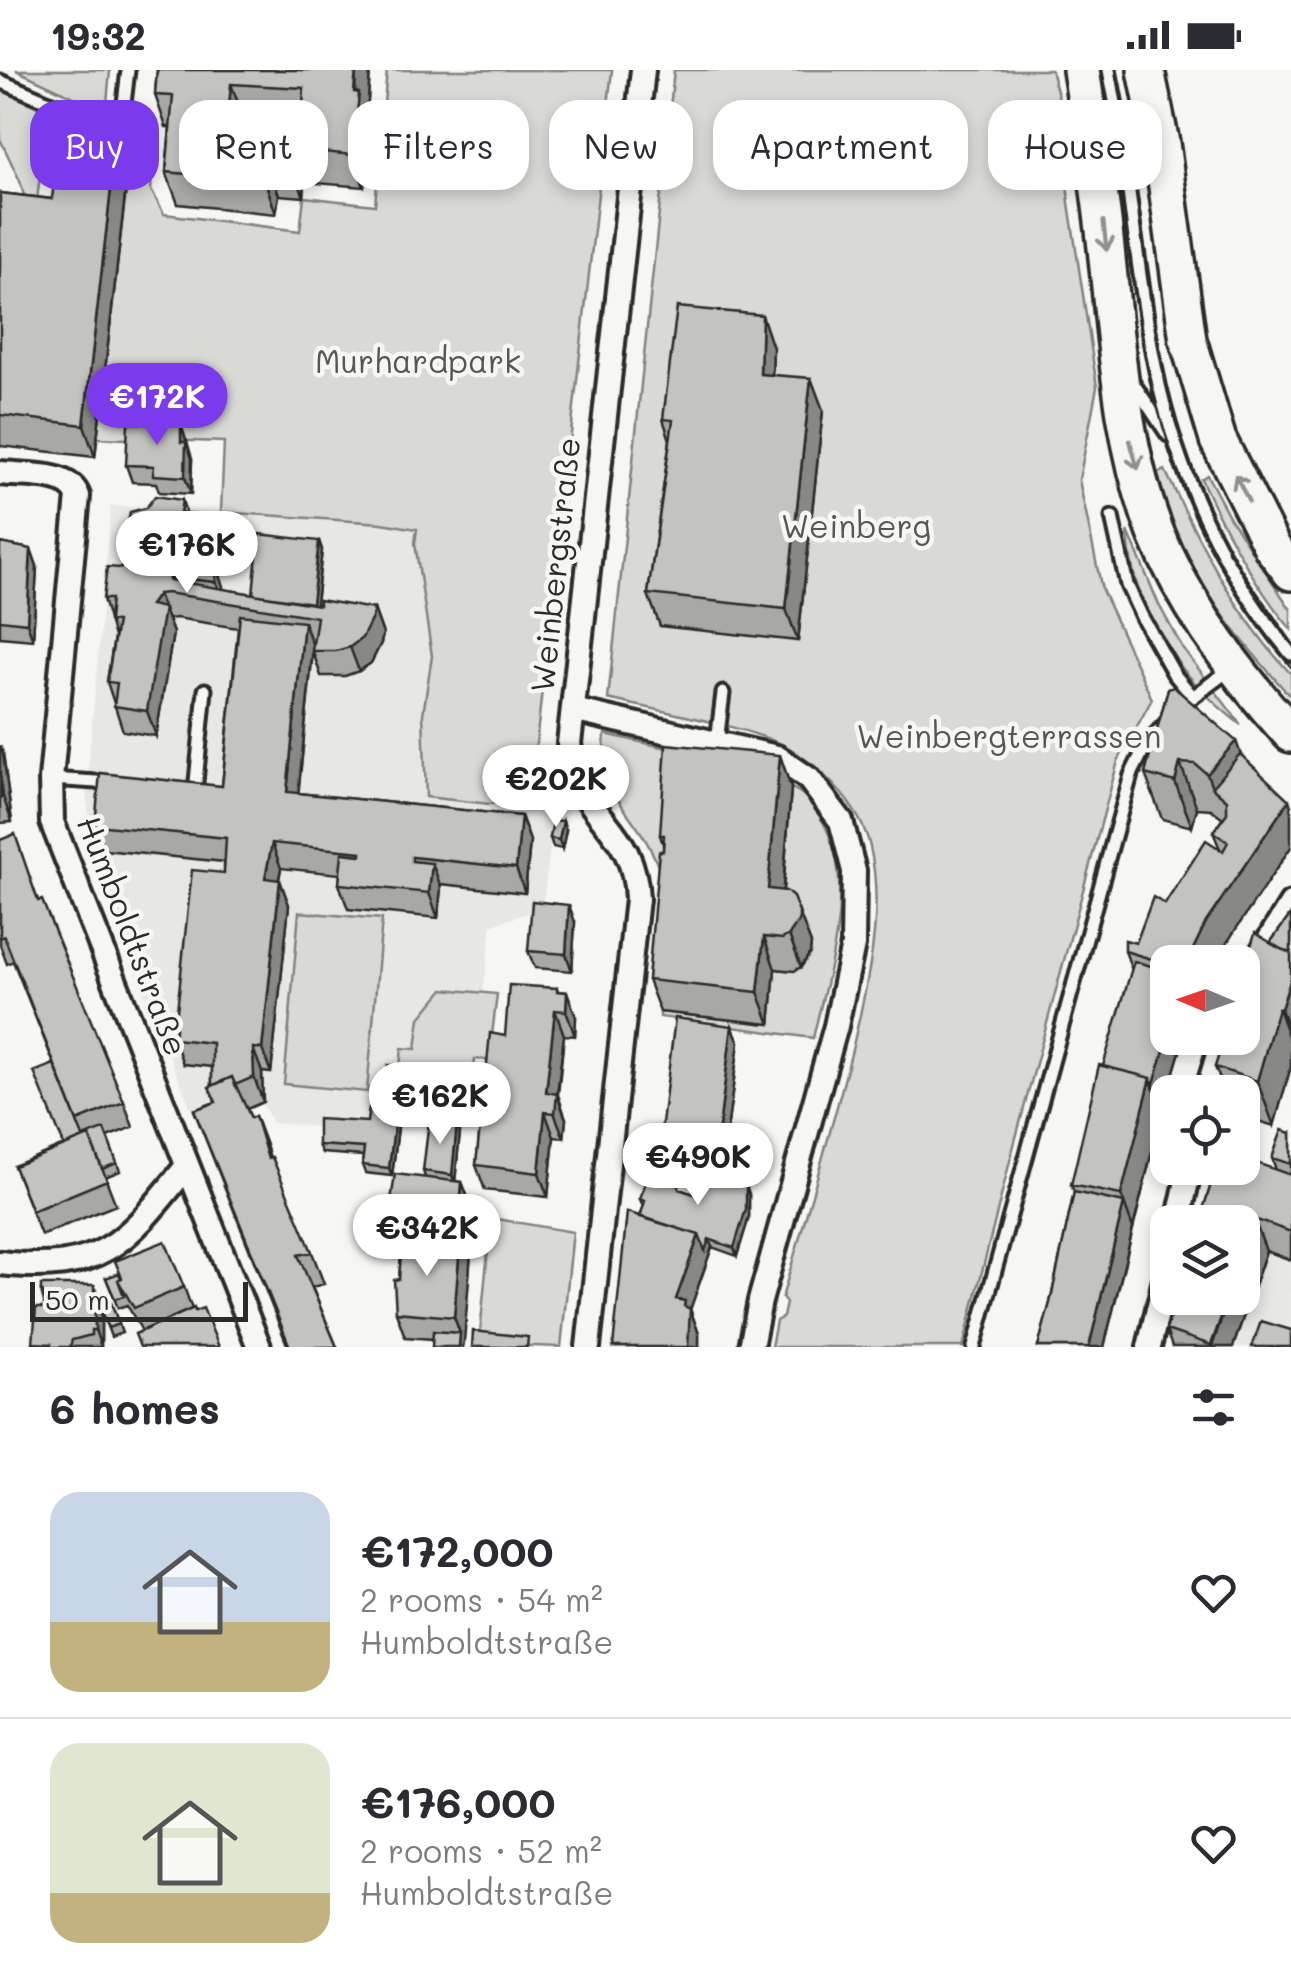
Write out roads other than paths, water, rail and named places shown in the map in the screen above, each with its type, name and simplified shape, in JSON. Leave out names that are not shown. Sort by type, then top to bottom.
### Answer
[{"type":"main road","points":[[1081,70],[1100,191],[1126,427],[1156,532],[1182,587],[1236,665],[1291,734]]},
{"type":"main road","points":[[1146,70],[1161,143],[1188,340],[1218,440],[1272,546],[1291,572]]},
{"type":"street","name":"Weinbergstraße","points":[[588,1347],[637,898],[636,872],[628,850],[589,800],[573,772],[569,744],[643,70]]},
{"type":"street","name":"Humboldtstraße","points":[[0,473],[66,480],[78,496],[51,778],[52,822],[260,1347]]},
{"type":"street","points":[[572,710],[777,757],[809,779],[840,821],[850,854],[854,871],[853,946],[836,1026],[760,1300],[751,1347]]},
{"type":"street","points":[[1260,955],[1291,904]]},
{"type":"street","points":[[0,1263],[68,1265],[98,1255],[127,1235],[187,1166]]},
{"type":"street","points":[[1149,1347],[1157,1315]]},
{"type":"lane","points":[[0,81],[108,127],[122,120],[128,70]]},
{"type":"lane","points":[[1109,70],[1122,130],[1154,365],[1175,446],[1198,506],[1231,568],[1261,617],[1291,654]]},
{"type":"lane","points":[[1118,360],[1175,446]]},
{"type":"lane","points":[[1112,517],[1128,584],[1142,617],[1174,674],[1193,697]]},
{"type":"lane","points":[[974,1347],[1132,776],[1145,748],[1176,711],[1236,665]]},
{"type":"lane","points":[[176,790],[195,792],[205,690]]},
{"type":"lane","points":[[716,742],[723,693]]},
{"type":"lane","points":[[51,778],[118,783]]},
{"type":"tram line","points":[[1101,70],[1141,335],[1162,425],[1214,552],[1262,630],[1291,667]]},
{"type":"tram line","points":[[1116,70],[1121,100]]},
{"type":"tram line","points":[[1138,200],[1162,363]]},
{"type":"tram line","points":[[1228,551],[1291,641]]},
{"type":"park label","name":"Murhardpark","points":[[418,362]]},
{"type":"park label","name":"Weinberg","points":[[856,527]]},
{"type":"park label","name":"Weinbergterrassen","points":[[1009,737]]}]
